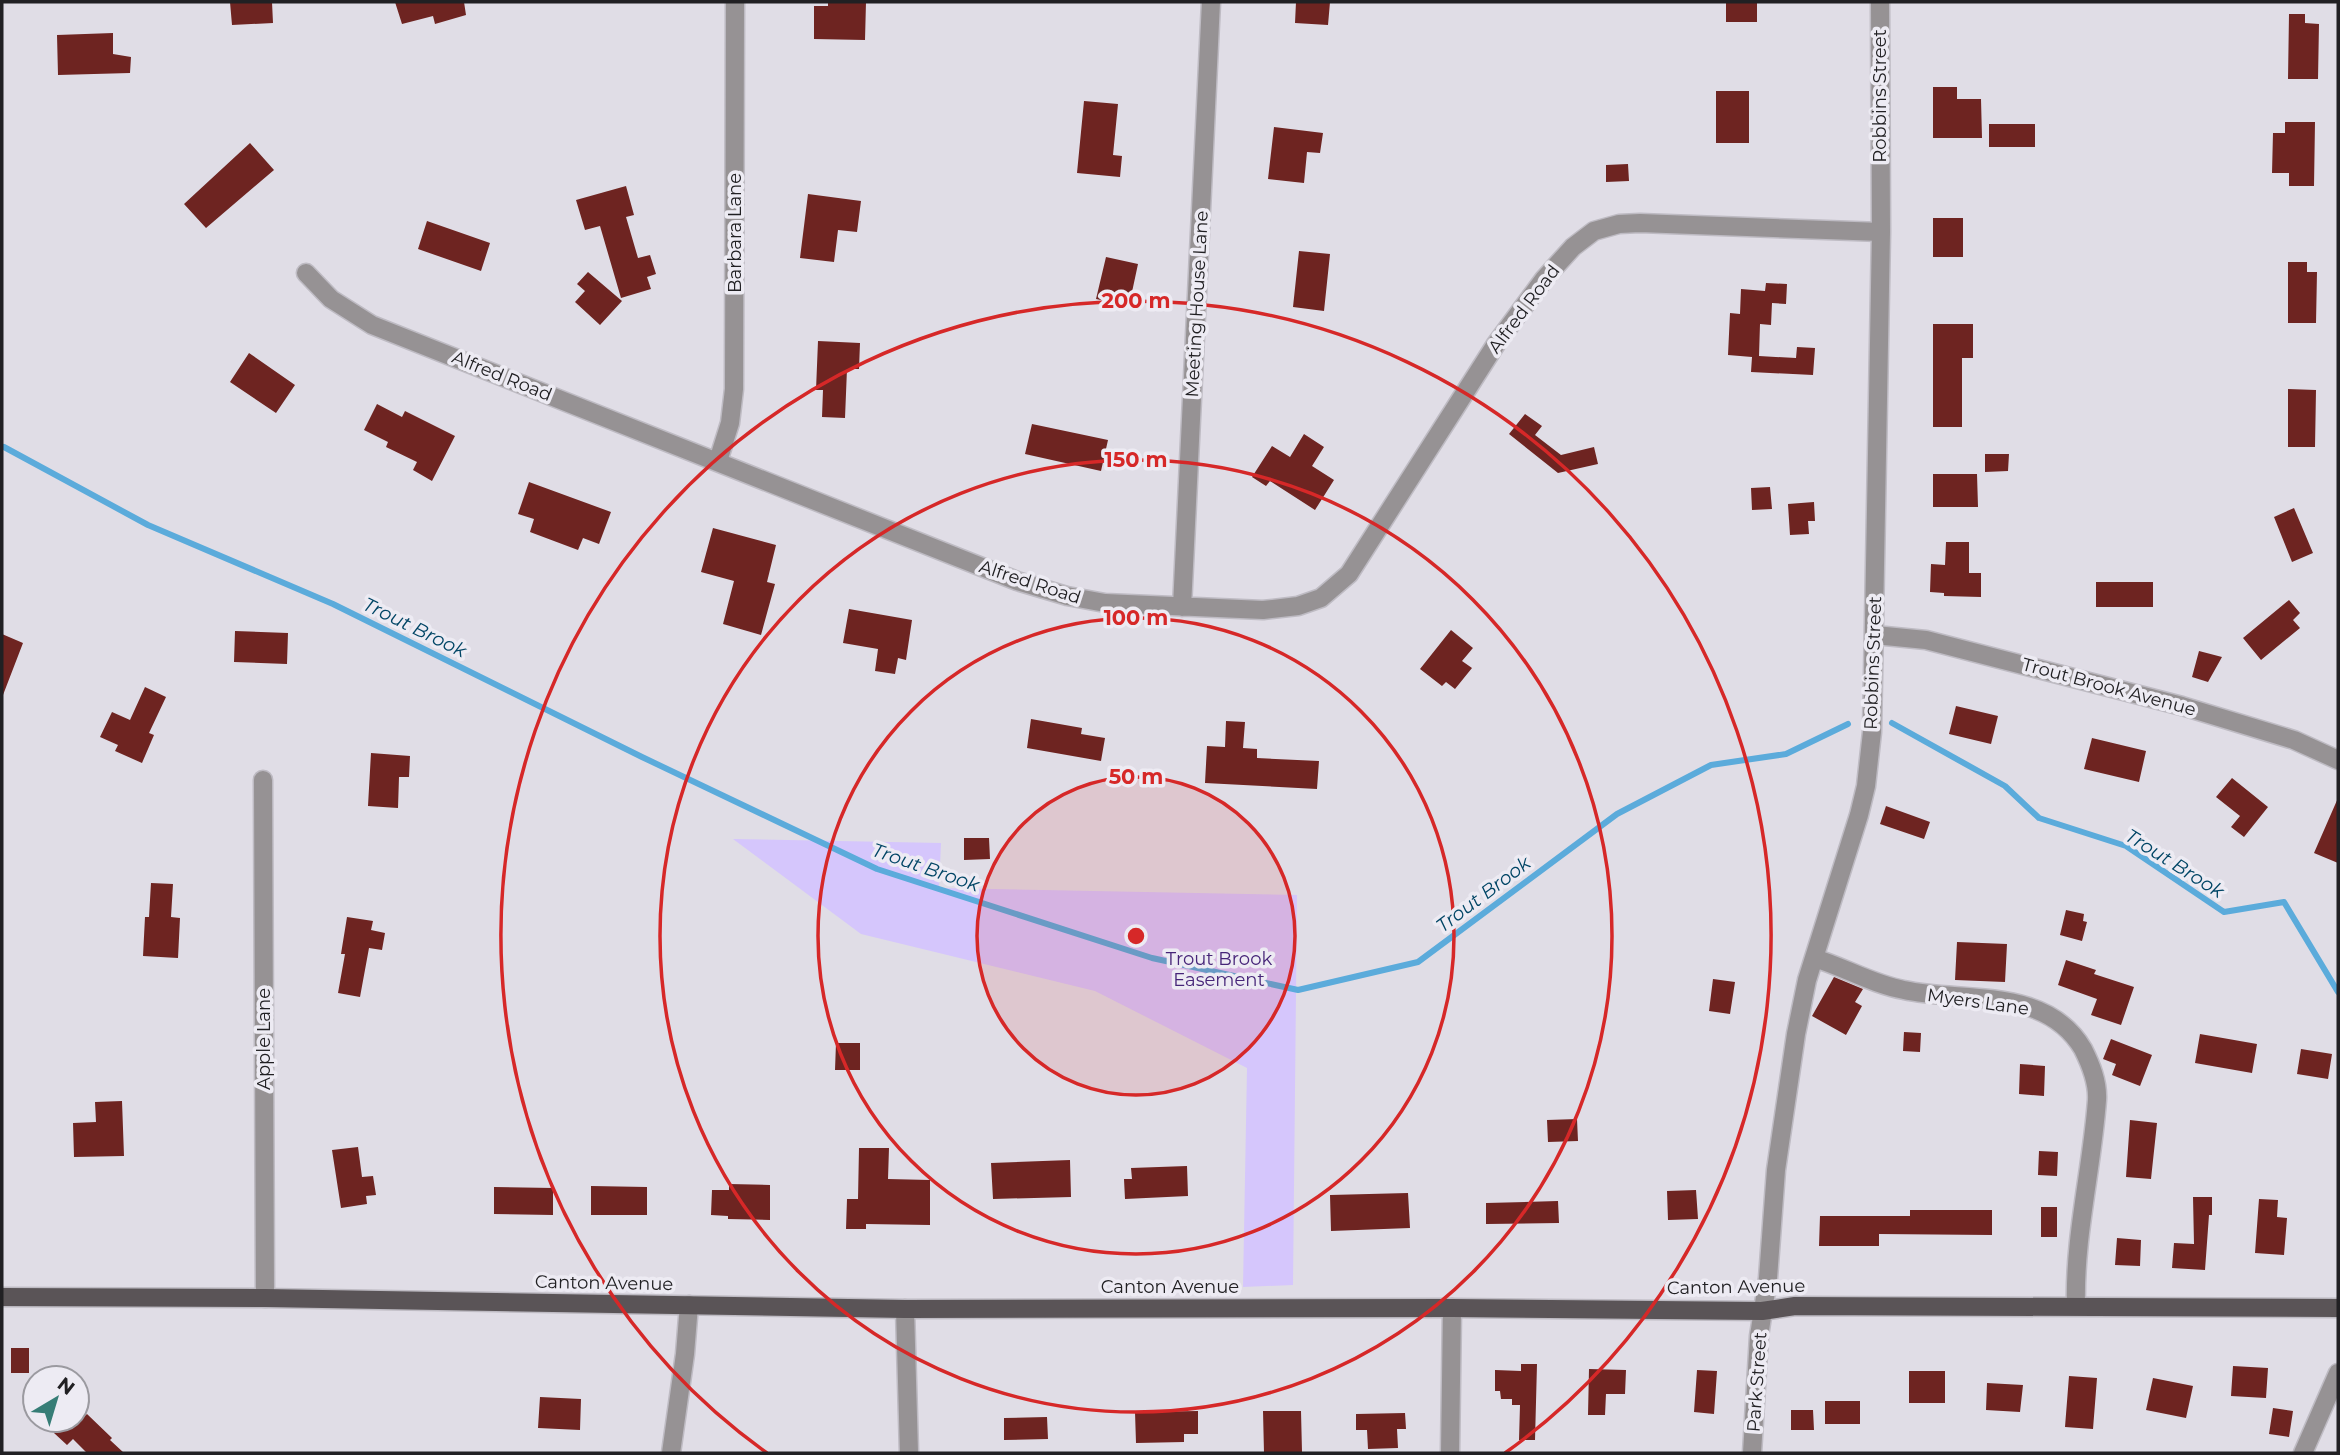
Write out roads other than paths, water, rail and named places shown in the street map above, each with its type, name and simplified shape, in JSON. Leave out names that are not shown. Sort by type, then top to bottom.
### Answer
[{"type":"main road","name":"Canton Avenue","points":[[2,1297],[265,1298],[905,1309],[1452,1308],[1762,1311],[1795,1306],[2338,1308]]},
{"type":"street","name":"Barbara Lane","points":[[718,461],[730,423],[734,389],[735,2]]},
{"type":"street","name":"Meeting House Lane","points":[[1182,607],[1212,2]]},
{"type":"street","name":"Robbins Street","points":[[1762,1311],[1768,1278],[1776,1170],[1796,1034],[1814,958],[1852,840],[1866,786],[1872,732],[1881,232],[1880,2]]},
{"type":"street","name":"Alfred Road","points":[[306,273],[331,299],[372,325],[990,571],[1042,589],[1105,603],[1280,609],[1309,603],[1332,591],[1357,563],[1496,344],[1562,258],[1594,231],[1619,224],[1640,223],[1881,232]]},
{"type":"street","name":"Trout Brook Avenue","points":[[1875,635],[1926,640],[2182,706],[2294,740],[2338,760]]},
{"type":"street","name":"Apple Lane","points":[[263,780],[265,1298]]},
{"type":"street","name":"Myers Lane","points":[[1814,958],[1905,991],[2026,1006],[2052,1017],[2072,1034],[2087,1057],[2097,1090],[2082,1215],[2076,1306]]},
{"type":"street","points":[[671,1453],[689,1305]]},
{"type":"street","points":[[1450,1453],[1452,1308]]},
{"type":"street","points":[[905,1309],[909,1453]]},
{"type":"street","name":"Park Street","points":[[1752,1453],[1762,1311]]},
{"type":"street","points":[[2303,1453],[2338,1373]]},
{"type":"waterway","name":"Trout Brook","points":[[4,447],[148,525],[333,604],[642,757],[877,869],[1152,958],[1298,990],[1418,962],[1617,814],[1711,765],[1786,754],[1848,724]]},
{"type":"waterway","name":"Trout Brook","points":[[1892,723],[2005,786],[2039,818],[2126,846],[2224,912],[2284,902],[2338,992]]},
{"type":"park label","name":"Trout Brook Easement","points":[[1219,969]]}]
